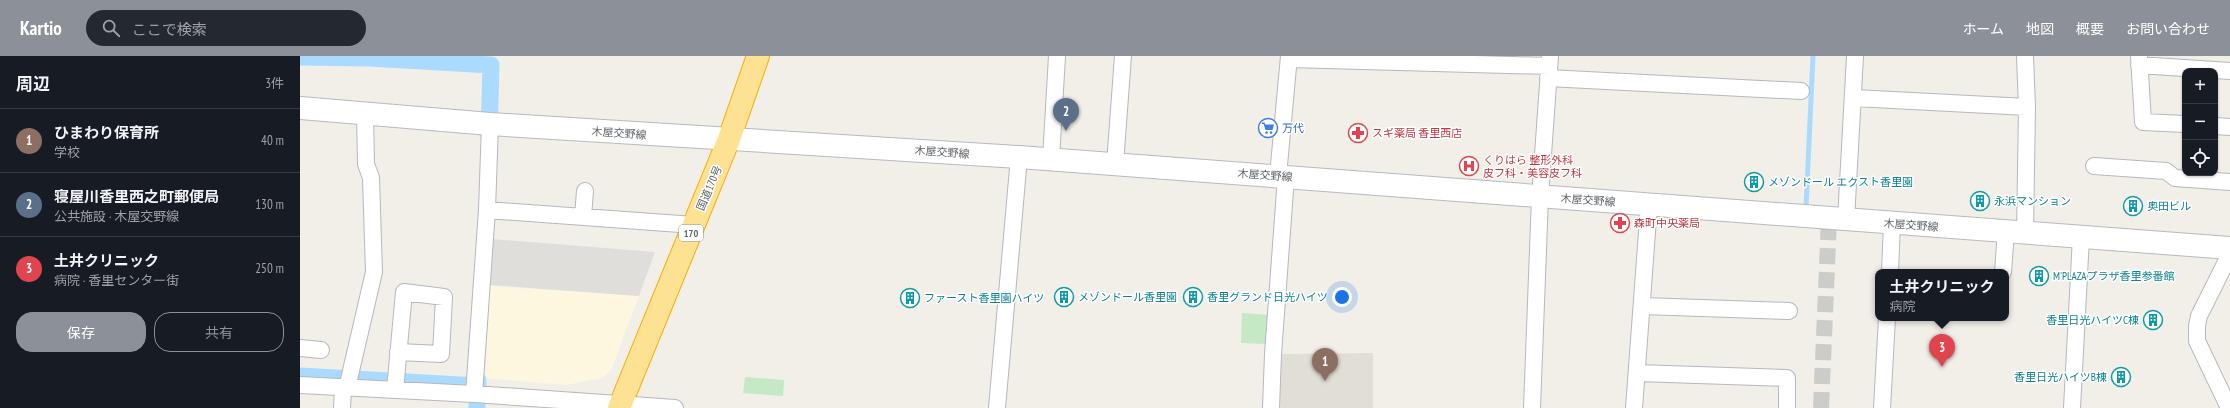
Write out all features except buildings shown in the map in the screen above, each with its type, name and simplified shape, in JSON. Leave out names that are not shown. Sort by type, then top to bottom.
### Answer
[{"type":"highway","name":"国道170号","points":[[620,406],[729,139],[758,56]]},
{"type":"main road","name":"木屋交野線","points":[[300,108],[365,112],[490,124],[729,139],[758,139],[1051,159],[2230,248]]},
{"type":"street","points":[[1051,159],[1058,56]]},
{"type":"street","points":[[1115,164],[1123,56]]},
{"type":"street","points":[[1846,220],[1854,98],[1855,56]]},
{"type":"street","points":[[2004,269],[2015,232],[2027,107],[2025,56]]},
{"type":"street","points":[[1271,408],[1289,57],[1549,67],[1801,91]]},
{"type":"street","points":[[2182,124],[2143,122],[2139,60],[2230,71]]},
{"type":"street","points":[[1532,408],[1540,197],[1549,67]]},
{"type":"street","points":[[1854,98],[2027,107]]},
{"type":"street","points":[[342,408],[374,272],[371,178],[366,164],[365,112]]},
{"type":"street","points":[[474,394],[487,210],[490,124]]},
{"type":"street","points":[[2218,126],[2230,127]]},
{"type":"street","points":[[997,408],[1019,157]]},
{"type":"street","points":[[2094,166],[2166,171],[2175,178],[2230,182]]},
{"type":"street","points":[[583,217],[585,191]]},
{"type":"street","points":[[1634,408],[1643,306],[1648,205]]},
{"type":"street","points":[[487,210],[694,225]]},
{"type":"street","points":[[1890,269],[1892,223]]},
{"type":"street","points":[[2072,408],[2081,237]]},
{"type":"street","points":[[2230,254],[2199,316],[2197,326],[2197,341],[2230,408]]},
{"type":"street","points":[[1643,306],[1789,311]]},
{"type":"street","points":[[1882,408],[1887,321]]},
{"type":"street","points":[[300,348],[321,350]]},
{"type":"street","points":[[395,384],[398,352]]},
{"type":"street","points":[[1637,373],[1788,378],[1787,408]]},
{"type":"street","points":[[300,385],[395,384],[474,394],[620,406],[674,408]]},
{"type":"shaded area","points":[[492,239],[655,252],[639,296],[490,285]]},
{"type":"shaded area","points":[[490,286],[639,296],[611,371],[602,378],[566,385],[485,378]]},
{"type":"shaded area","points":[[1373,353],[1373,408],[1276,408],[1280,354]]},
{"type":"green space","points":[[1242,313],[1270,315],[1268,344],[1241,343]]},
{"type":"green space","points":[[745,377],[784,380],[783,396],[743,393]]},
{"type":"waterway","points":[[1806,208],[1813,56]]},
{"type":"waterway","points":[[300,57],[370,58],[491,65],[489,136]]},
{"type":"waterway","points":[[300,376],[478,386]]},
{"type":"waterway","points":[[477,408],[478,380]]},
{"type":"tunnel","points":[[1821,408],[1829,219]]},
{"type":"place","name":"万代","points":[[1268,128]]},
{"type":"place","name":"寝屋川香里西之町郵便局","points":[[1066,131]]},
{"type":"place","name":"スギ薬局 香里西店","points":[[1358,133]]},
{"type":"place","name":"くりはら 整形外科 皮フ科・美容皮フ科","points":[[1469,166]]},
{"type":"place","name":"メゾンドール エクスト香里園","points":[[1754,182]]},
{"type":"place","name":"永浜マンション","points":[[1980,201]]},
{"type":"place","name":"奥田ビル","points":[[2133,206]]},
{"type":"place","name":"森町中央薬局","points":[[1620,223]]},
{"type":"place","name":"M'PLAZAプラザ香里参番館","points":[[2039,276]]},
{"type":"place","name":"メゾンドール香里園","points":[[1064,297]]},
{"type":"place","name":"香里グランド日光ハイツ","points":[[1193,297]]},
{"type":"place","name":"ファースト香里園ハイツ","points":[[910,298]]},
{"type":"place","name":"香里日光ハイツC棟","points":[[2153,320]]},
{"type":"place","name":"土井クリニック","points":[[1942,367]]},
{"type":"place","name":"香里日光ハイツB棟","points":[[2121,377]]},
{"type":"place","name":"ひまわり保育所","points":[[1325,381]]}]
